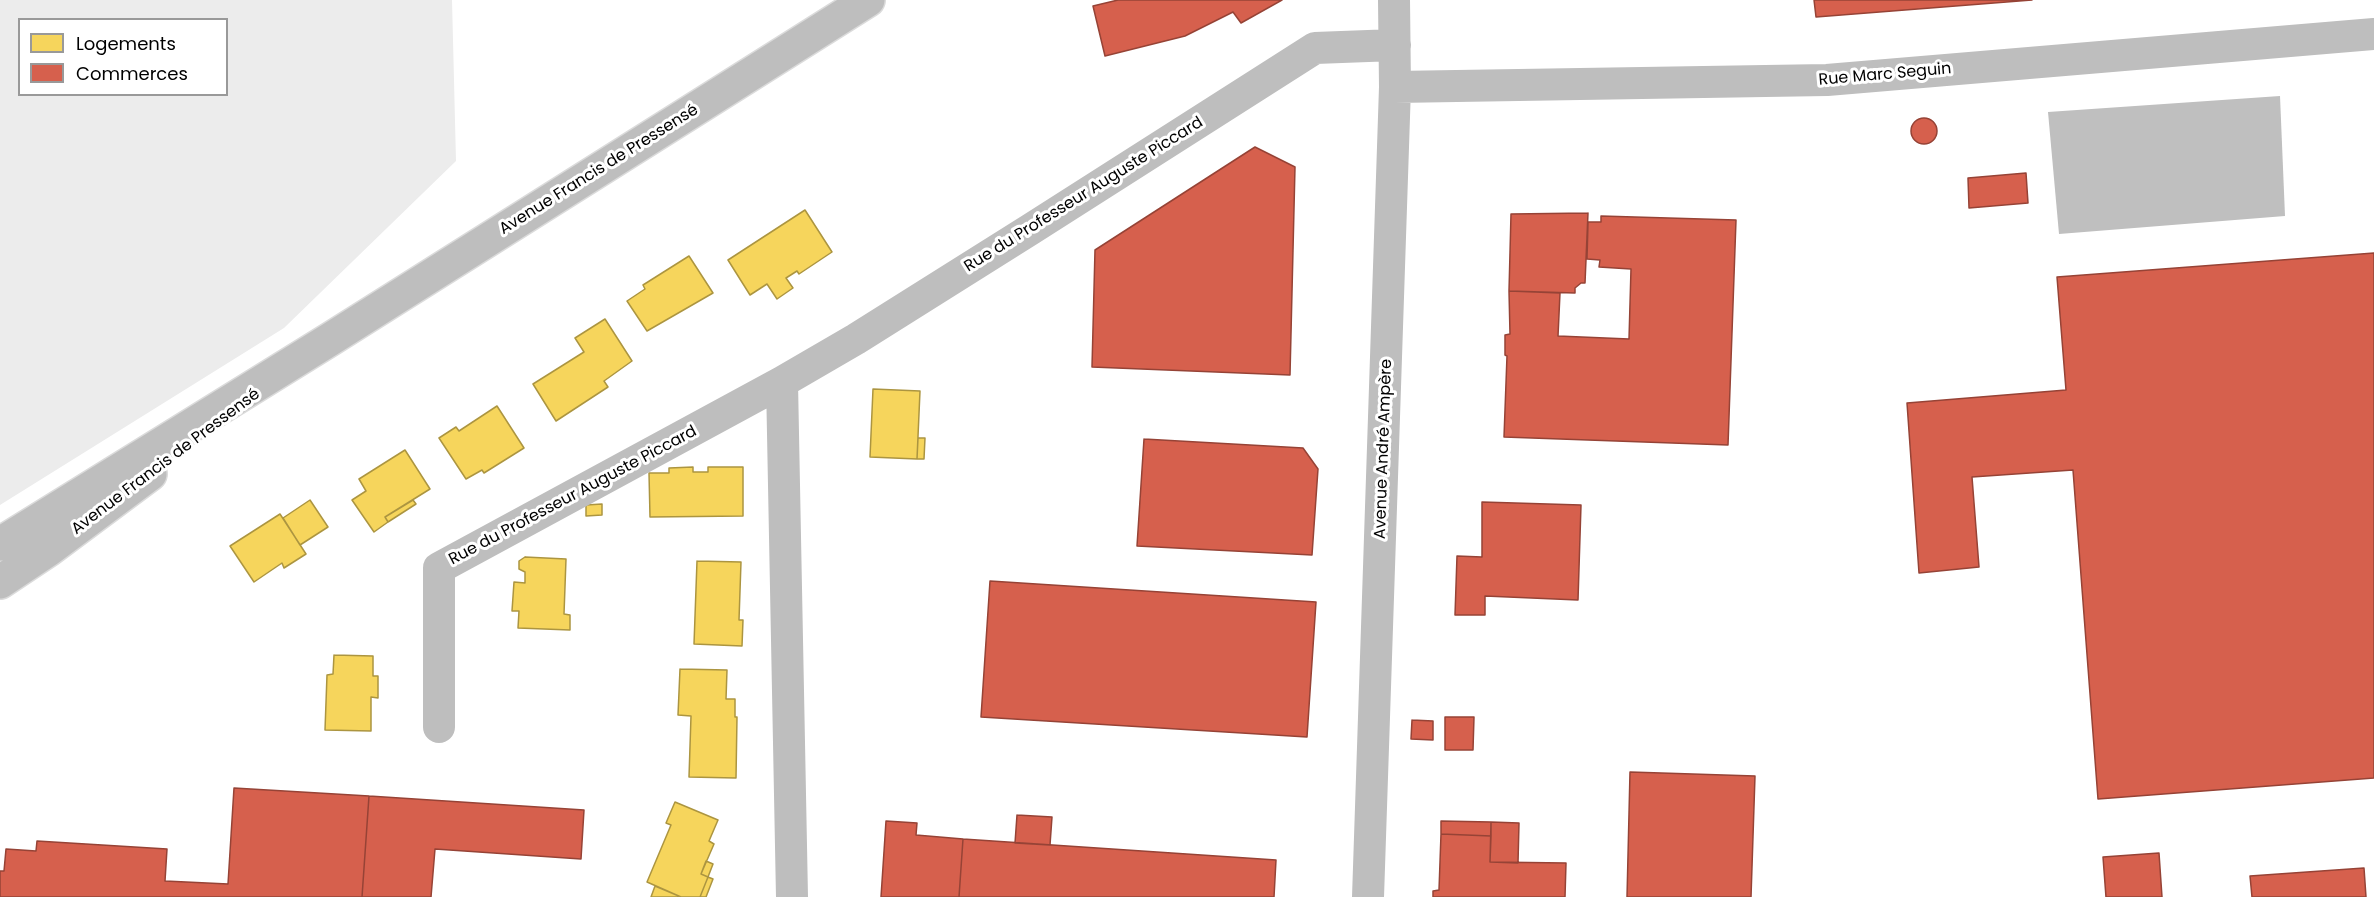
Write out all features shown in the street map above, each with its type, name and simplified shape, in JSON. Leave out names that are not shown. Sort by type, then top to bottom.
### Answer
[{"type":"main road","name":"Avenue Francis de Pressensé","points":[[0,544],[329,340],[868,0]]},
{"type":"main road","name":"Avenue Francis de Pressensé","points":[[0,582],[48,550],[329,340]]},
{"type":"street","name":"Avenue André Ampère","points":[[1368,897],[1395,87],[1394,0]]},
{"type":"street","name":"Rue Marc Seguin","points":[[1395,87],[1827,81],[2120,54],[2374,34]]},
{"type":"street","name":"Rue du Professeur Auguste Piccard","points":[[439,727],[439,568],[782,382],[856,339],[1315,48],[1395,45]]},
{"type":"street","points":[[782,382],[790,895]]},
{"type":"shaded area","points":[[0,0],[452,0],[456,161],[284,328],[0,505]]},
{"type":"shaded area","points":[[2280,96],[2285,216],[2059,234],[2048,112]]},
{"type":"building: Logements","points":[[805,210],[832,252],[799,274],[797,271],[786,278],[793,288],[777,299],[767,284],[750,295],[728,260]]},
{"type":"building: Logements","points":[[689,256],[713,293],[647,331],[627,301],[645,289],[643,285]]},
{"type":"building: Logements","points":[[605,319],[632,361],[604,381],[608,387],[556,421],[533,384],[584,352],[575,338]]},
{"type":"building: Logements","points":[[873,389],[920,391],[917,459],[870,457]]},
{"type":"building: Logements","points":[[497,406],[524,448],[484,473],[482,470],[466,479],[439,438],[456,427],[459,431]]},
{"type":"building: Logements","points":[[918,438],[925,438],[924,459],[917,459]]},
{"type":"building: Logements","points":[[405,450],[430,489],[385,517],[388,522],[374,532],[352,500],[366,491],[359,479]]},
{"type":"building: Logements","points":[[693,467],[693,472],[708,472],[708,467],[743,467],[743,516],[650,517],[649,473],[669,473],[669,468]]},
{"type":"building: Logements","points":[[310,500],[328,527],[300,545],[283,518]]},
{"type":"building: Logements","points":[[413,500],[416,504],[388,522],[385,517]]},
{"type":"building: Logements","points":[[602,504],[602,515],[586,516],[586,505]]},
{"type":"building: Logements","points":[[280,514],[306,554],[284,568],[282,563],[254,582],[230,546]]},
{"type":"building: Logements","points":[[525,557],[566,559],[564,614],[570,615],[570,630],[518,628],[519,611],[512,611],[514,582],[525,583],[525,572],[519,569],[519,561]]},
{"type":"building: Logements","points":[[697,561],[741,562],[739,620],[743,620],[742,646],[694,644]]},
{"type":"building: Logements","points":[[334,655],[373,656],[373,676],[378,676],[378,698],[371,697],[371,731],[325,730],[327,675],[333,674]]},
{"type":"building: Logements","points":[[680,669],[727,670],[726,699],[735,699],[735,717],[737,717],[736,778],[689,777],[691,716],[678,715]]},
{"type":"building: Logements","points":[[675,802],[718,820],[709,841],[714,844],[701,874],[708,877],[700,897],[681,897],[647,882],[671,825],[666,823]]},
{"type":"building: Logements","points":[[706,861],[713,864],[708,877],[701,874]]},
{"type":"building: Logements","points":[[708,877],[713,879],[706,897],[700,897]]},
{"type":"building: Logements","points":[[655,886],[681,897],[651,897]]},
{"type":"building: Commerces","points":[[1118,0],[1282,0],[1241,23],[1233,12],[1185,36],[1105,56],[1093,6]]},
{"type":"building: Commerces","points":[[1814,0],[2032,0],[1816,17]]},
{"type":"building: Commerces","points":[[1924,118],[1933,122],[1937,131],[1933,140],[1924,144],[1915,140],[1911,131],[1915,122]]},
{"type":"building: Commerces","points":[[1255,147],[1295,167],[1290,375],[1092,367],[1095,250]]},
{"type":"building: Commerces","points":[[2026,173],[2028,203],[1969,208],[1968,178]]},
{"type":"building: Commerces","points":[[1588,213],[1585,283],[1575,288],[1575,293],[1509,291],[1511,214]]},
{"type":"building: Commerces","points":[[1601,216],[1736,220],[1728,445],[1504,437],[1507,356],[1505,355],[1505,335],[1510,334],[1509,291],[1560,293],[1558,336],[1629,339],[1631,269],[1599,267],[1600,260],[1587,259],[1588,222],[1601,222]]},
{"type":"building: Commerces","points":[[2374,253],[2374,778],[2098,799],[2073,470],[1972,477],[1979,567],[1919,573],[1907,403],[2066,390],[2057,277]]},
{"type":"building: Commerces","points":[[1144,439],[1303,448],[1318,469],[1312,555],[1137,546]]},
{"type":"building: Commerces","points":[[1482,502],[1581,505],[1578,600],[1485,596],[1485,615],[1455,615],[1457,556],[1482,557]]},
{"type":"building: Commerces","points":[[990,581],[1316,602],[1307,737],[981,717]]},
{"type":"building: Commerces","points":[[1445,717],[1474,717],[1473,750],[1445,750]]},
{"type":"building: Commerces","points":[[1412,720],[1433,721],[1433,740],[1411,739]]},
{"type":"building: Commerces","points":[[1630,772],[1755,776],[1751,897],[1627,897]]},
{"type":"building: Commerces","points":[[234,788],[369,796],[362,897],[0,897],[0,871],[4,871],[6,849],[36,851],[37,841],[167,849],[165,881],[228,884]]},
{"type":"building: Commerces","points":[[369,796],[584,810],[581,859],[435,849],[431,897],[362,897]]},
{"type":"building: Commerces","points":[[1017,815],[1052,817],[1050,845],[1015,843]]},
{"type":"building: Commerces","points":[[886,821],[917,823],[916,835],[963,839],[959,897],[881,897]]},
{"type":"building: Commerces","points":[[1441,821],[1491,822],[1491,836],[1441,834]]},
{"type":"building: Commerces","points":[[1491,822],[1519,823],[1518,863],[1490,862]]},
{"type":"building: Commerces","points":[[1441,834],[1491,836],[1490,862],[1566,863],[1565,897],[1433,897],[1433,891],[1439,890]]},
{"type":"building: Commerces","points":[[963,839],[1276,860],[1274,897],[959,897]]},
{"type":"building: Commerces","points":[[2159,853],[2162,897],[2106,897],[2103,857]]},
{"type":"building: Commerces","points":[[2364,868],[2366,897],[2252,897],[2250,876]]}]
